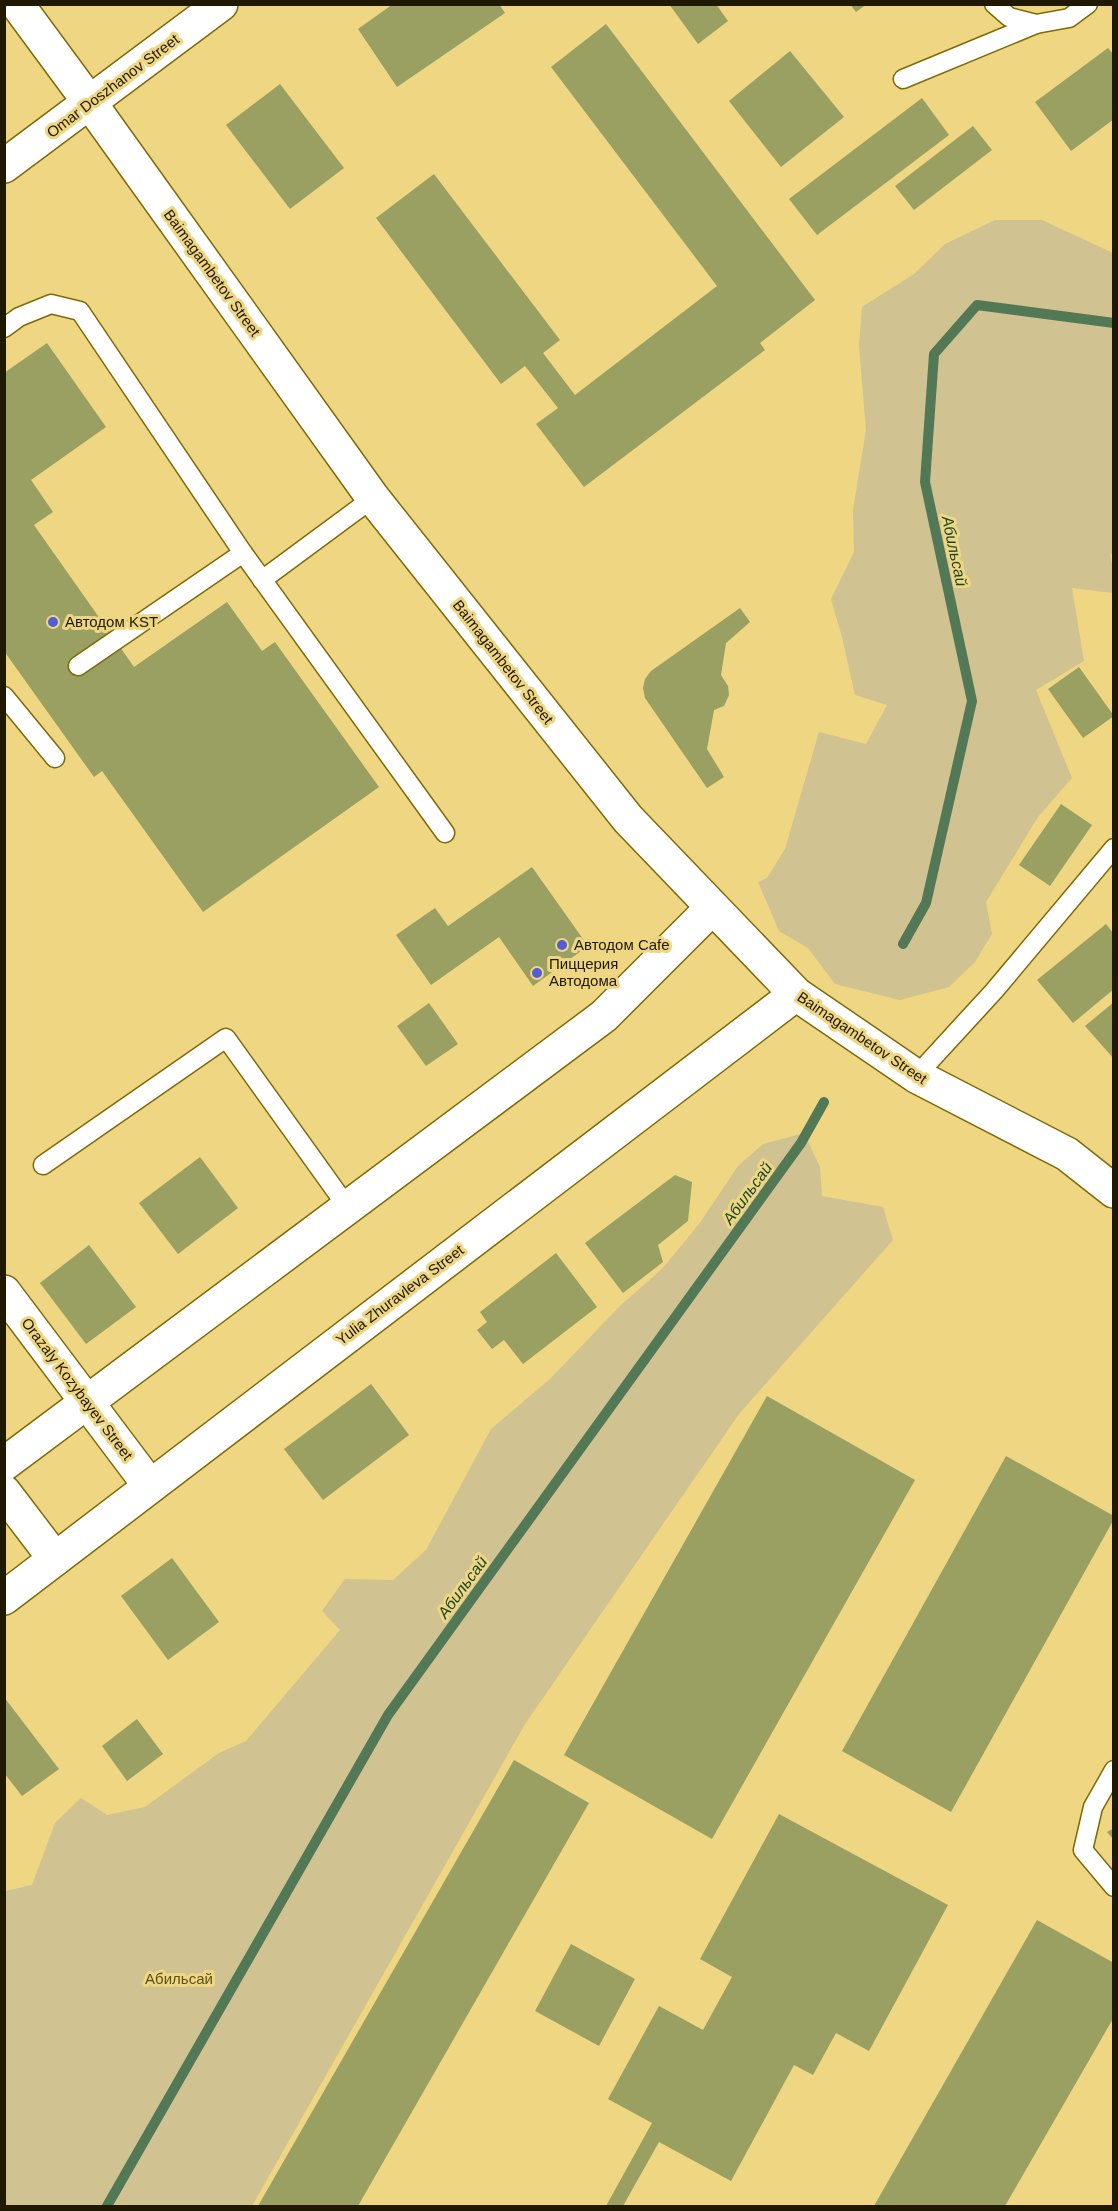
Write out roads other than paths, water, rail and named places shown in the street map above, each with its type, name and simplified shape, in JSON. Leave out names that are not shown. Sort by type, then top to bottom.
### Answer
[{"type":"street","name":"Baimagambetov Street","points":[[17,4],[373,498],[628,819],[795,994],[916,1076],[1067,1154],[1113,1191]]},
{"type":"street","name":"Omar Doszhanov Street","points":[[4,166],[221,4]]},
{"type":"street","points":[[4,1464],[604,1016],[712,908]]},
{"type":"street","name":"Yulia Zhuravleva Street","points":[[4,1598],[795,994]]},
{"type":"street","name":"Orazaly Kozybayev Street","points":[[4,1292],[150,1486]]},
{"type":"street","points":[[4,1492],[55,1559]]},
{"type":"lane","points":[[994,4],[1009,17],[1035,24]]},
{"type":"lane","points":[[903,79],[1035,24],[1069,18],[1088,4]]},
{"type":"lane","points":[[4,328],[20,317],[51,304],[80,311],[243,554],[445,833]]},
{"type":"lane","points":[[262,580],[373,498]]},
{"type":"lane","points":[[78,666],[243,554]]},
{"type":"lane","points":[[4,696],[55,758]]},
{"type":"lane","points":[[916,1076],[994,992],[1113,848]]},
{"type":"lane","points":[[43,1165],[226,1038],[348,1208]]},
{"type":"lane","points":[[1113,1770],[1093,1807],[1083,1850],[1113,1887]]},
{"type":"waterway","name":"Абильсай","points":[[903,944],[926,903],[972,701],[925,482],[934,354],[977,305],[1114,323]]},
{"type":"waterway","name":"Абильсай","points":[[107,2206],[388,1715],[801,1143],[824,1102]]},
{"type":"place","name":"Автодом KST","points":[[53,622]]},
{"type":"place","name":"Автодом Cafe","points":[[562,945]]},
{"type":"place","name":"Пиццерия Автодома","points":[[537,973]]}]
